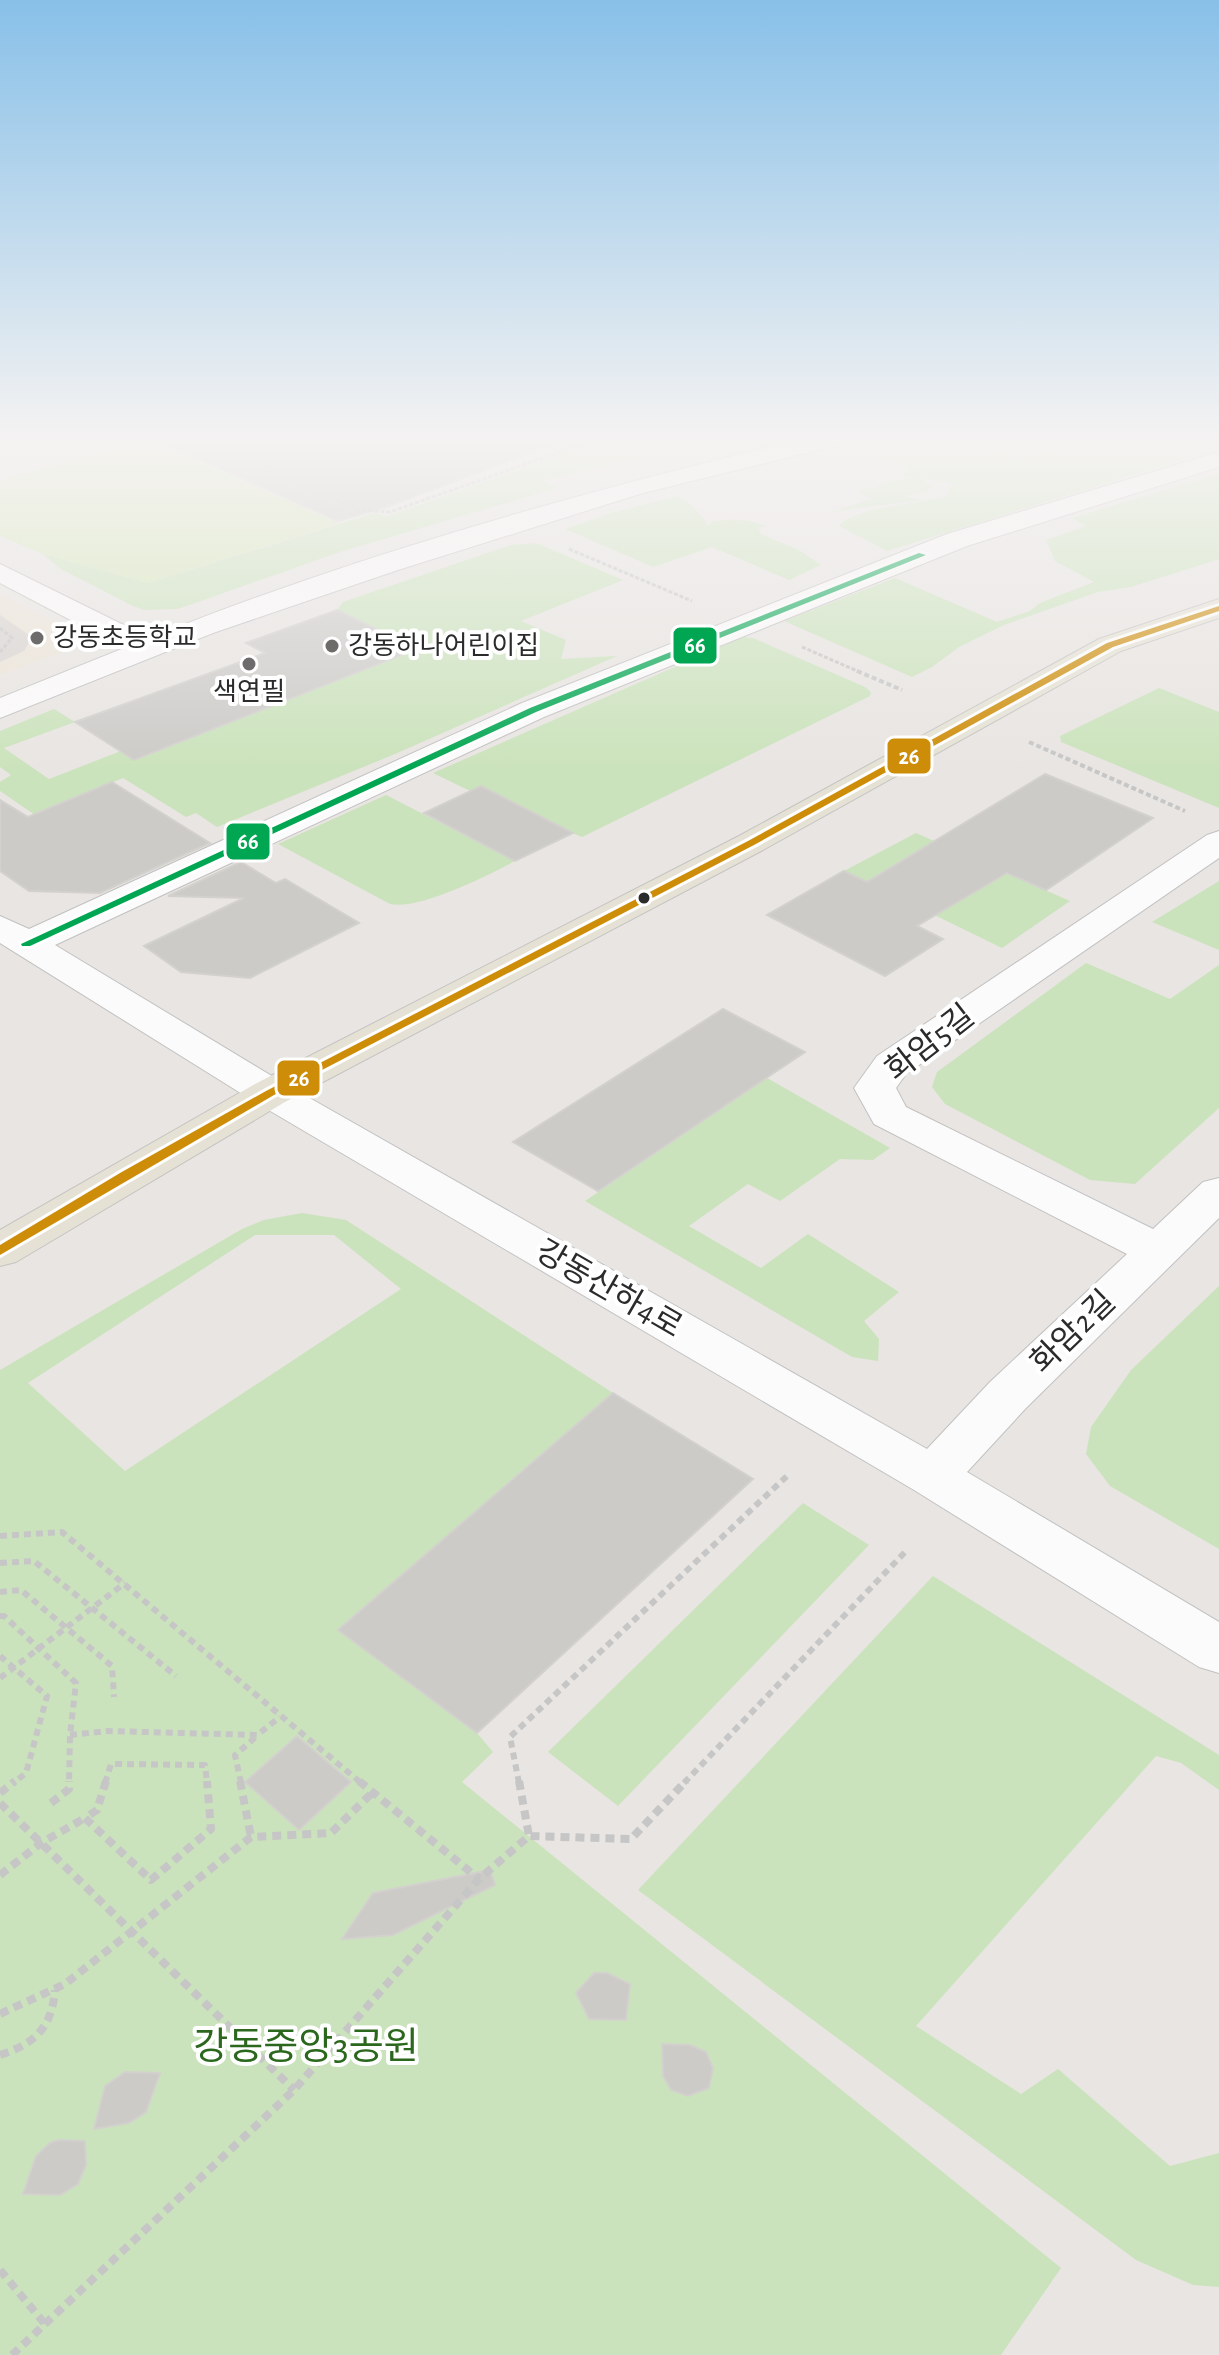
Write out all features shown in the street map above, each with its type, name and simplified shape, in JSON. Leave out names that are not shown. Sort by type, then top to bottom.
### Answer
[{"type":"main road","points":[[0,1251],[270,1093],[751,843],[1110,645],[1219,608]]},
{"type":"street","points":[[0,709],[146,648],[433,550]]},
{"type":"street","points":[[13,935],[547,704],[932,550]]},
{"type":"street","points":[[0,572],[146,648]]},
{"type":"street","name":"화암5길","points":[[1156,1250],[889,1115],[875,1088],[891,1065],[1208,829]]},
{"type":"street","name":"강동산하4로","points":[[13,935],[270,1093],[932,1476],[1219,1650]]},
{"type":"street","name":"화암2길","points":[[932,1476],[1008,1395],[1219,1192]]},
{"type":"path","points":[[571,550],[700,604]]},
{"type":"path","points":[[0,628],[12,638],[0,652]]},
{"type":"path","points":[[801,647],[902,690]]},
{"type":"path","points":[[1029,742],[1208,829]]},
{"type":"path","points":[[529,1836],[510,1737],[787,1476]]},
{"type":"path","points":[[0,1536],[62,1532],[280,1717],[479,1879]]},
{"type":"path","points":[[12,2355],[294,2090],[479,1879],[529,1836],[631,1839],[907,1550]]},
{"type":"path","points":[[0,1563],[34,1561],[176,1676]]},
{"type":"path","points":[[0,1678],[125,1583]]},
{"type":"path","points":[[0,1592],[21,1590],[112,1666],[114,1697]]},
{"type":"path","points":[[0,1616],[4,1616],[76,1683],[70,1735],[69,1789],[51,1803]]},
{"type":"path","points":[[0,1656],[47,1696],[26,1773],[0,1793]]},
{"type":"path","points":[[251,1837],[235,1755],[280,1717]]},
{"type":"path","points":[[70,1735],[107,1731],[257,1735]]},
{"type":"path","points":[[0,1875],[41,1843],[97,1810],[111,1764],[205,1765],[211,1829],[151,1880],[85,1818]]},
{"type":"path","points":[[0,2014],[55,1989],[251,1837],[331,1833],[372,1793]]},
{"type":"path","points":[[0,1803],[294,2090]]},
{"type":"path","points":[[0,2055],[11,2052],[35,2036],[53,2011],[55,1989]]},
{"type":"path","points":[[0,2270],[45,2324]]},
{"type":"shaded area","name":"강동초등학교","points":[[0,594],[73,632],[75,644],[61,653],[0,675]]},
{"type":"shaded area","points":[[0,615],[32,637],[24,651],[0,662]]},
{"type":"green space","points":[[33,550],[253,550],[148,583]]},
{"type":"green space","points":[[255,550],[347,550],[178,609],[144,610],[59,568],[43,554],[148,583]]},
{"type":"green space","points":[[497,550],[552,550],[623,580],[521,621],[566,640],[561,659],[617,656],[395,754],[217,827],[196,813],[186,817],[123,778],[35,815],[0,791],[0,782],[11,775],[0,767],[0,731],[54,709],[75,722],[4,748],[49,779],[121,751],[135,760],[416,650],[337,610],[343,602]]},
{"type":"green space","points":[[613,550],[703,550],[653,567]]},
{"type":"green space","points":[[719,550],[799,550],[821,565],[789,580]]},
{"type":"green space","points":[[1050,550],[1219,550],[1219,559],[1131,587],[1098,592],[1004,625],[959,647],[912,677],[784,621],[895,578],[997,622],[1030,611],[1040,603],[1094,582],[1055,561]]},
{"type":"green space","points":[[743,637],[753,638],[865,687],[871,692],[870,696],[582,837],[433,773]]},
{"type":"green space","points":[[1159,688],[1219,712],[1219,808],[1061,742],[1060,736]]},
{"type":"green space","points":[[386,795],[515,861],[435,897],[390,904],[278,844]]},
{"type":"green space","points":[[916,833],[1070,901],[1002,948],[844,871]]},
{"type":"green space","points":[[1219,881],[1219,950],[1152,922]]},
{"type":"green space","points":[[1086,963],[1170,999],[1219,965],[1219,1108],[1135,1184],[1090,1180],[945,1104],[932,1087],[937,1072]]},
{"type":"green space","points":[[767,1078],[890,1148],[873,1160],[840,1159],[780,1201],[748,1184],[689,1226],[761,1268],[808,1234],[899,1292],[864,1321],[879,1339],[878,1361],[852,1357],[585,1201]]},
{"type":"green space","name":"강동중앙3공원","points":[[302,1213],[346,1220],[613,1393],[338,1630],[477,1733],[493,1752],[462,1782],[1061,2268],[1001,2355],[0,2355],[0,1370],[242,1229],[264,1220]],"holes":[[[255,1235],[334,1235],[401,1289],[125,1471],[28,1383]]]},
{"type":"green space","points":[[1219,1286],[1219,1549],[1110,1486],[1086,1454],[1091,1427],[1131,1370]]},
{"type":"green space","points":[[803,1503],[869,1545],[618,1806],[548,1752]]},
{"type":"green space","points":[[933,1576],[1219,1755],[1219,1790],[1181,1763],[1156,1756],[916,2026],[1021,2094],[1058,2069],[1170,2166],[1219,2153],[1219,2287],[1193,2285],[1136,2260],[638,1890]]},
{"type":"building","points":[[337,610],[417,649],[134,760],[75,722],[265,653],[246,643]]},
{"type":"building","points":[[1045,774],[1153,818],[1046,890],[1007,873],[917,926],[943,939],[885,976],[767,915],[844,871],[867,882]]},
{"type":"building","points":[[112,782],[210,843],[100,893],[29,891],[0,871],[0,800],[28,817]]},
{"type":"building","points":[[481,786],[573,833],[515,861],[424,813]]},
{"type":"building","points":[[241,862],[276,883],[285,879],[359,923],[250,978],[181,972],[144,946],[244,898],[168,896]]},
{"type":"building","points":[[723,1009],[805,1052],[598,1191],[513,1142]]},
{"type":"building","points":[[613,1393],[753,1479],[477,1733],[338,1630]]},
{"type":"building","points":[[297,1736],[351,1782],[299,1830],[245,1782]]},
{"type":"building","points":[[490,1870],[495,1885],[393,1935],[342,1939],[373,1893]]},
{"type":"building","points":[[594,1973],[607,1973],[630,1984],[626,2020],[589,2019],[576,1993]]},
{"type":"building","points":[[662,2044],[690,2045],[706,2052],[713,2068],[709,2088],[688,2096],[671,2090],[663,2076]]},
{"type":"building","points":[[125,2072],[160,2073],[146,2112],[129,2123],[94,2129],[105,2086]]},
{"type":"building","points":[[59,2140],[85,2141],[86,2165],[78,2184],[60,2195],[23,2194],[36,2156],[50,2143]]},
{"type":"transit line","name":"66","points":[[26,944],[533,710],[922,555]]},
{"type":"transit line","name":"26","points":[[0,1251],[270,1093],[751,843],[1110,645],[1219,608]]},
{"type":"place","name":"강동초등학교","points":[[37,638]]},
{"type":"place","name":"강동하나어린이집","points":[[332,646]]},
{"type":"place","name":"색연필","points":[[249,664]]}]
